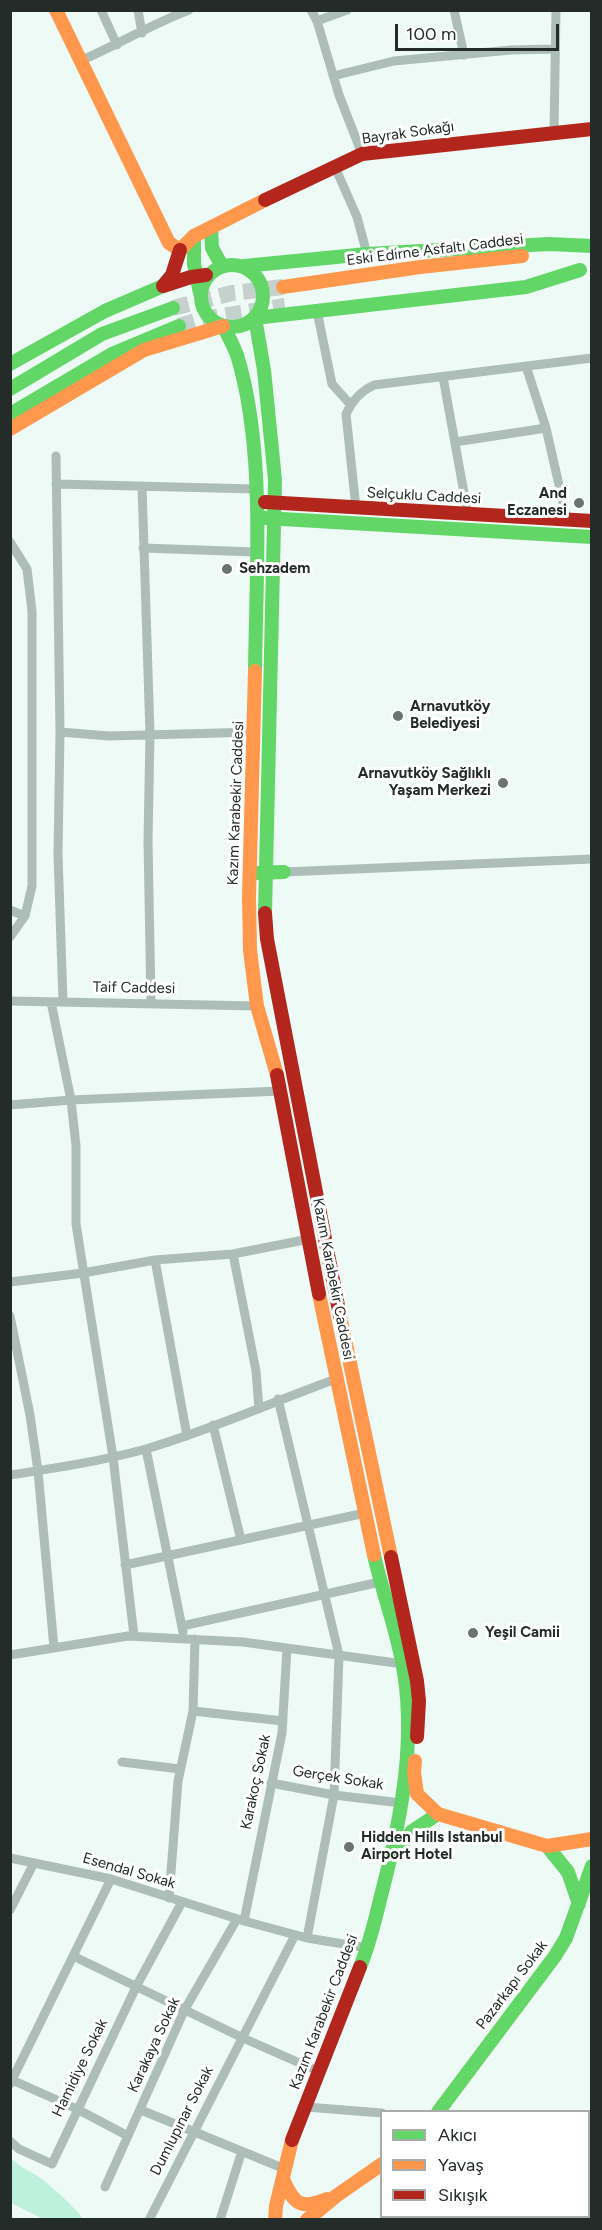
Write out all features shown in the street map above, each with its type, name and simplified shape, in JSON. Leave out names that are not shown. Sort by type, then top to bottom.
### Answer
[{"type":"main road","points":[[56,10],[169,243],[180,250],[172,274],[163,286]]},
{"type":"main road","name":"Bayrak Sokağı","points":[[180,250],[194,236],[301,181],[362,154],[591,129]]},
{"type":"main road","points":[[211,228],[210,248],[214,259],[222,266]]},
{"type":"main road","points":[[194,236],[194,264],[203,275],[202,304],[206,314],[223,326]]},
{"type":"main road","points":[[244,267],[367,254],[549,244],[591,247]]},
{"type":"main road","name":"Eski Edirne Asfaltı Caddesi","points":[[283,286],[591,247]]},
{"type":"main road","points":[[10,364],[105,311],[163,286],[203,275],[222,266],[244,267],[258,277],[262,285],[263,303],[255,318]]},
{"type":"main road","points":[[285,306],[586,269]]},
{"type":"main road","points":[[10,429],[144,350],[223,326],[240,327],[255,318],[526,287],[586,269]]},
{"type":"main road","points":[[10,389],[102,334],[173,308]]},
{"type":"main road","name":"Kazım Karabekir Caddesi","points":[[255,318],[264,370],[274,460],[275,503],[265,908],[271,967],[336,1296],[417,1681],[419,1724],[414,1772],[417,1794],[438,1814]]},
{"type":"main road","points":[[10,414],[102,357],[141,339],[179,326]]},
{"type":"main road","name":"Kazım Karabekir Caddesi","points":[[223,326],[236,353],[246,392],[255,495],[255,732],[250,950],[257,1006],[280,1091],[336,1379],[380,1582],[403,1664],[409,1720],[401,1803],[390,1864],[368,1948],[295,2130],[274,2220]]},
{"type":"main road","name":"Selçuklu Caddesi","points":[[255,495],[275,503],[591,521]]},
{"type":"main road","name":"Selçuklu Caddesi","points":[[256,517],[591,537]]},
{"type":"main road","points":[[250,874],[266,865],[284,872]]},
{"type":"main road","points":[[390,1864],[399,1846],[420,1824],[438,1814],[547,1846],[555,1847],[591,1839]]},
{"type":"main road","points":[[547,1846],[569,1871],[579,1904]]},
{"type":"main road","name":"Pazarkapı Sokak","points":[[440,2110],[555,1956],[566,1938],[591,1866]]},
{"type":"main road","points":[[307,2220],[380,2165]]},
{"type":"main road","points":[[284,2174],[291,2197],[298,2204],[315,2204],[336,2196]]},
{"type":"street","points":[[101,10],[117,45]]},
{"type":"street","points":[[138,10],[142,33]]},
{"type":"street","points":[[80,61],[189,10]]},
{"type":"street","points":[[311,10],[317,21],[333,76],[362,154]]},
{"type":"street","points":[[317,21],[348,10]]},
{"type":"street","points":[[454,10],[464,55]]},
{"type":"street","points":[[554,132],[556,10]]},
{"type":"street","points":[[333,76],[394,61],[555,48]]},
{"type":"street","points":[[335,167],[357,217],[367,254]]},
{"type":"street","points":[[317,311],[332,384],[350,404]]},
{"type":"street","points":[[356,508],[346,414],[350,404],[365,389],[374,385],[591,358]]},
{"type":"street","points":[[526,366],[546,428],[567,520]]},
{"type":"street","points":[[443,377],[468,515]]},
{"type":"street","points":[[455,442],[546,428]]},
{"type":"street","points":[[56,456],[60,732],[58,854],[63,1002]]},
{"type":"street","points":[[56,484],[142,486],[255,495]]},
{"type":"street","points":[[142,486],[150,734],[148,840],[151,1003]]},
{"type":"street","points":[[10,542],[27,569],[32,611],[32,886],[25,916],[10,937]]},
{"type":"street","points":[[143,548],[256,552]]},
{"type":"street","points":[[60,732],[109,736],[255,732]]},
{"type":"street","points":[[284,872],[591,859]]},
{"type":"street","points":[[10,910],[25,916]]},
{"type":"street","name":"Taif Caddesi","points":[[10,1001],[257,1006]]},
{"type":"street","points":[[51,1002],[71,1100],[76,1146],[76,1224],[113,1457],[134,1636]]},
{"type":"street","points":[[10,1105],[71,1100],[280,1091]]},
{"type":"street","points":[[10,1282],[83,1273],[155,1260],[233,1254],[309,1239]]},
{"type":"street","points":[[233,1254],[256,1371],[259,1409]]},
{"type":"street","points":[[155,1260],[187,1436]]},
{"type":"street","points":[[10,1316],[30,1414],[38,1471],[54,1648]]},
{"type":"street","points":[[10,1475],[146,1449],[187,1436],[336,1379]]},
{"type":"street","points":[[279,1400],[339,1655],[334,1795],[307,1938]]},
{"type":"street","points":[[213,1425],[241,1540]]},
{"type":"street","points":[[146,1449],[184,1639]]},
{"type":"street","points":[[125,1565],[365,1513]]},
{"type":"street","points":[[182,1626],[380,1582]]},
{"type":"street","points":[[10,1655],[134,1636],[243,1642],[403,1664]]},
{"type":"street","points":[[169,1898],[178,1781],[193,1711],[195,1639]]},
{"type":"street","name":"Karakoç Sokak","points":[[240,1920],[283,1721],[287,1648]]},
{"type":"street","points":[[193,1711],[283,1721]]},
{"type":"street","points":[[122,1762],[180,1769]]},
{"type":"street","name":"Gerçek Sokak","points":[[271,1783],[334,1795],[401,1803]]},
{"type":"street","name":"Esendal Sokak","points":[[10,1858],[111,1879],[295,1935],[368,1948]]},
{"type":"street","points":[[10,1910],[34,1863]]},
{"type":"street","points":[[111,1879],[11,2082],[77,2109],[128,2136]]},
{"type":"street","name":"Hamidiye Sokak","points":[[10,2141],[19,2150],[52,2164],[136,1985],[182,1902]]},
{"type":"street","name":"Karakaya Sokak","points":[[105,2187],[185,2009],[240,1920]]},
{"type":"street","name":"Dumlupınar Sokak","points":[[149,2220],[295,1935]]},
{"type":"street","points":[[73,1956],[243,2038],[320,2072]]},
{"type":"street","points":[[306,2107],[380,2113]]},
{"type":"street","points":[[141,2110],[242,2151],[284,2174]]},
{"type":"street","points":[[220,2220],[242,2151]]},
{"type":"green space","points":[[10,2157],[38,2176],[70,2204],[83,2219],[43,2219],[11,2203]]},
{"type":"tunnel","points":[[173,308],[232,293],[283,287]]},
{"type":"tunnel","points":[[179,326],[202,319],[285,306]]},
{"type":"traffic: fast","points":[[211,228],[212,248],[222,266]]},
{"type":"traffic: fast","points":[[194,236],[194,264],[200,293]]},
{"type":"traffic: fast","points":[[244,266],[367,254],[549,244],[592,246]]},
{"type":"traffic: fast","points":[[226,265],[238,265],[254,274],[261,284],[263,296],[261,308],[254,318],[238,327],[226,327],[215,322],[206,313],[201,302],[201,290],[206,279],[215,270],[226,265]]},
{"type":"traffic: fast","points":[[255,318],[526,287],[580,270]]},
{"type":"traffic: fast","points":[[10,364],[105,311],[163,286]]},
{"type":"traffic: fast","points":[[10,389],[102,334],[173,308]]},
{"type":"traffic: fast","points":[[255,318],[264,370],[275,480],[265,913]]},
{"type":"traffic: fast","points":[[10,414],[112,354],[179,326]]},
{"type":"traffic: fast","points":[[223,326],[237,355],[246,392],[256,470],[255,671]]},
{"type":"traffic: fast","points":[[265,518],[592,537]]},
{"type":"traffic: fast","points":[[256,873],[284,872]]},
{"type":"traffic: fast","points":[[360,1967],[373,1928],[390,1860],[401,1804],[408,1747],[408,1718],[402,1661],[374,1555]]},
{"type":"traffic: fast","points":[[393,1856],[412,1831],[438,1814]]},
{"type":"traffic: fast","points":[[547,1846],[568,1872],[579,1904]]},
{"type":"traffic: fast","points":[[440,2110],[555,1956],[566,1938],[592,1866]]},
{"type":"traffic: slow","points":[[56,10],[169,243],[180,250],[194,236],[265,200]]},
{"type":"traffic: slow","points":[[283,287],[420,267],[522,256]]},
{"type":"traffic: slow","points":[[10,429],[144,350],[223,326]]},
{"type":"traffic: slow","points":[[255,671],[249,897],[250,950],[257,1006],[277,1075]]},
{"type":"traffic: slow","points":[[319,1294],[374,1555]]},
{"type":"traffic: slow","points":[[340,1316],[391,1557]]},
{"type":"traffic: slow","points":[[415,1761],[417,1794],[438,1814],[547,1846],[592,1839]]},
{"type":"traffic: slow","points":[[275,2220],[276,2206],[292,2140]]},
{"type":"traffic: slow","points":[[307,2220],[336,2196],[380,2165]]},
{"type":"traffic: slow","points":[[283,2179],[291,2194],[299,2202],[310,2204],[327,2199]]},
{"type":"traffic: jam","points":[[265,200],[362,154],[592,129]]},
{"type":"traffic: jam","points":[[163,286],[172,275],[180,250]]},
{"type":"traffic: jam","points":[[163,286],[206,275]]},
{"type":"traffic: jam","points":[[265,502],[592,521]]},
{"type":"traffic: jam","points":[[265,913],[267,939],[340,1316]]},
{"type":"traffic: jam","points":[[277,1075],[319,1294]]},
{"type":"traffic: jam","points":[[391,1557],[417,1681],[419,1701],[417,1737]]},
{"type":"traffic: jam","points":[[292,2140],[360,1967]]},
{"type":"place","name":"And Eczanesi","points":[[579,503]]},
{"type":"place","name":"Sehzadem","points":[[227,569]]},
{"type":"place","name":"Arnavutköy Belediyesi","points":[[398,716]]},
{"type":"place","name":"Arnavutköy Sağlıklı Yaşam Merkezi","points":[[503,783]]},
{"type":"place","name":"Yeşil Camii","points":[[473,1633]]},
{"type":"place","name":"Hidden Hills Istanbul Airport Hotel","points":[[349,1847]]}]
